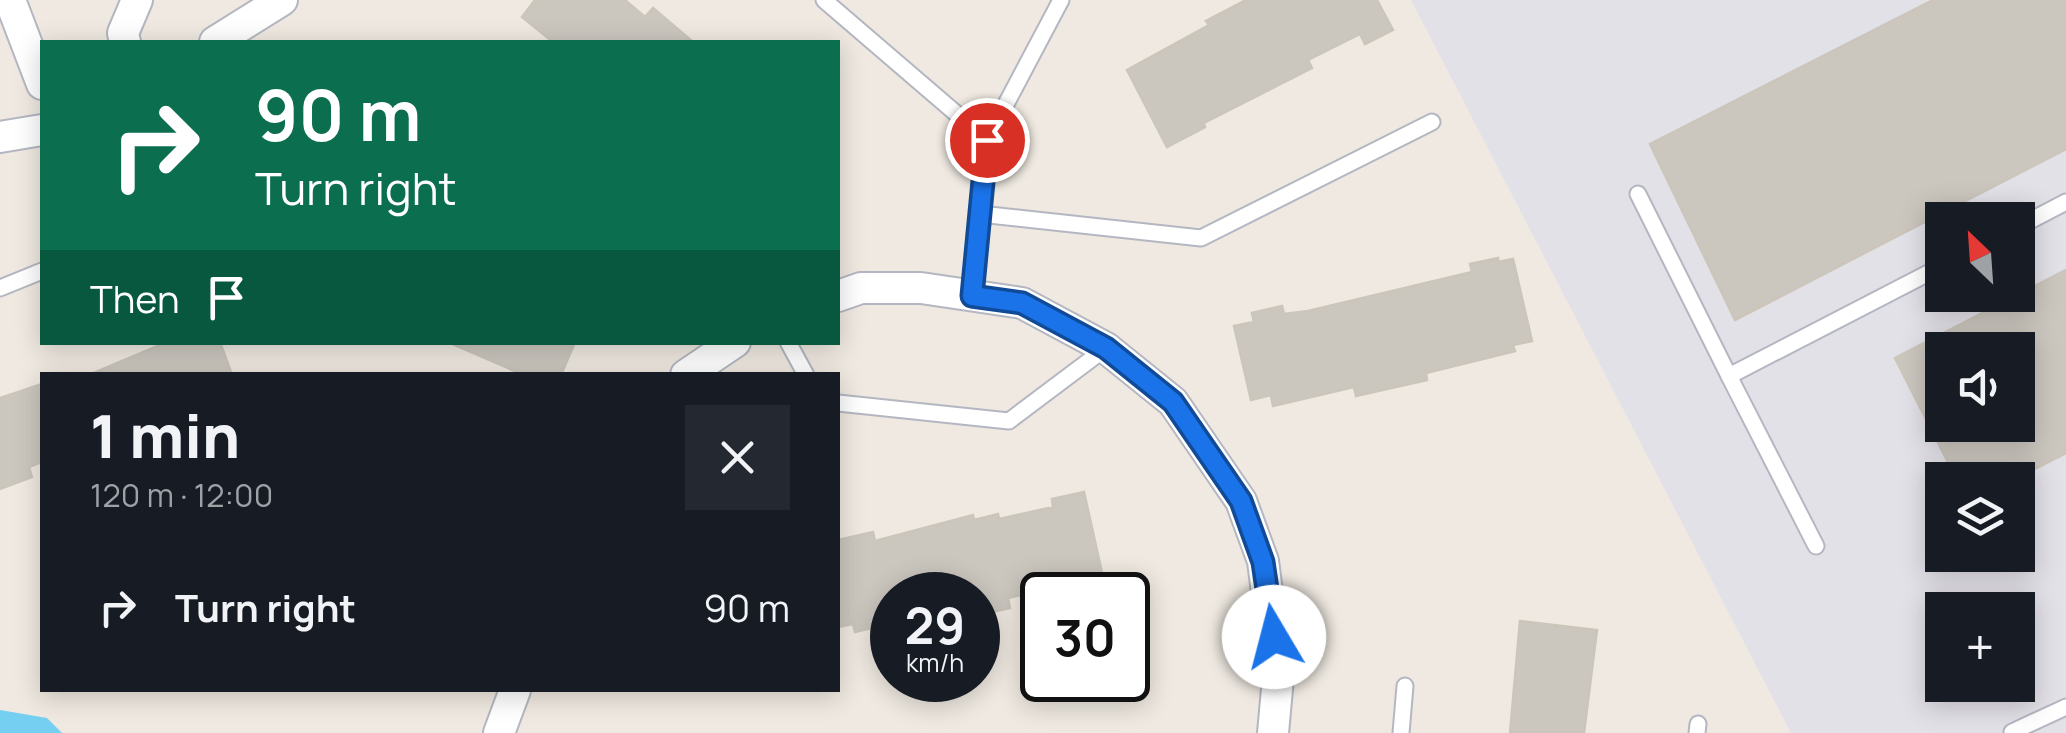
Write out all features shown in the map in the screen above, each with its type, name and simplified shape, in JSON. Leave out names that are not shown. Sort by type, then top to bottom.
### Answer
[{"type":"street","points":[[10,0],[40,79]]},
{"type":"street","points":[[125,40],[123,33],[136,0]]},
{"type":"street","points":[[218,40],[282,0]]},
{"type":"street","points":[[0,137],[40,130]]},
{"type":"street","points":[[840,295],[861,288],[921,288],[1022,303],[1106,348],[1173,402],[1241,501],[1263,562],[1278,678],[1273,733]]},
{"type":"street","points":[[690,372],[731,345]]},
{"type":"street","points":[[500,733],[513,692]]},
{"type":"lane","points":[[824,0],[987,140]]},
{"type":"lane","points":[[972,296],[987,140],[1062,0]]},
{"type":"lane","points":[[980,214],[1201,238],[1432,122]]},
{"type":"lane","points":[[1638,194],[1816,546]]},
{"type":"lane","points":[[2035,218],[2066,202]]},
{"type":"lane","points":[[0,288],[40,273]]},
{"type":"lane","points":[[1729,376],[1925,275]]},
{"type":"lane","points":[[790,345],[804,372]]},
{"type":"lane","points":[[840,403],[1009,421],[1106,348]]},
{"type":"lane","points":[[1401,733],[1405,686]]},
{"type":"lane","points":[[2012,732],[2066,707]]},
{"type":"shaded area","points":[[1411,0],[2066,0],[2066,733],[1791,733]]},
{"type":"water","points":[[0,710],[47,718],[62,733],[0,733]]},
{"type":"building","points":[[535,0],[625,0],[645,17],[653,8],[691,40],[551,40],[522,17]]},
{"type":"building","points":[[1246,0],[1377,0],[1393,30],[1365,44],[1360,34],[1308,60],[1312,68],[1204,123],[1205,127],[1167,147],[1127,70]]},
{"type":"building","points":[[1933,0],[2066,0],[2066,149],[1963,202],[1925,202],[1925,222],[1735,320],[1650,144]]},
{"type":"building","points":[[1498,258],[1498,262],[1513,259],[1532,341],[1513,345],[1515,351],[1426,373],[1427,380],[1356,396],[1354,387],[1273,406],[1271,395],[1251,400],[1234,326],[1254,322],[1252,313],[1282,306],[1284,314],[1308,311],[1472,272],[1470,264]]},
{"type":"building","points":[[2066,270],[2066,453],[2035,469],[2035,462],[1948,462],[1938,442],[2035,442],[2035,332],[1946,332],[1984,312],[2035,312],[2035,286]]},
{"type":"building","points":[[1925,343],[1925,417],[1895,358]]},
{"type":"building","points":[[160,345],[221,345],[231,372],[96,372]]},
{"type":"building","points":[[455,345],[574,345],[562,372],[517,372]]},
{"type":"building","points":[[40,385],[40,463],[29,467],[32,477],[0,489],[0,398]]},
{"type":"building","points":[[1084,492],[1102,572],[1020,572],[1020,595],[1008,598],[1010,608],[1000,610],[1000,572],[870,572],[870,628],[855,632],[853,624],[840,627],[840,540],[873,532],[875,541],[973,515],[974,520],[998,514],[999,519],[1053,507],[1052,499]]},
{"type":"building","points":[[1520,621],[1597,630],[1584,733],[1510,733]]},
{"type":"route","points":[[987,140],[972,296],[1022,303],[1106,348],[1173,402],[1241,501],[1263,562],[1274,637]]}]
